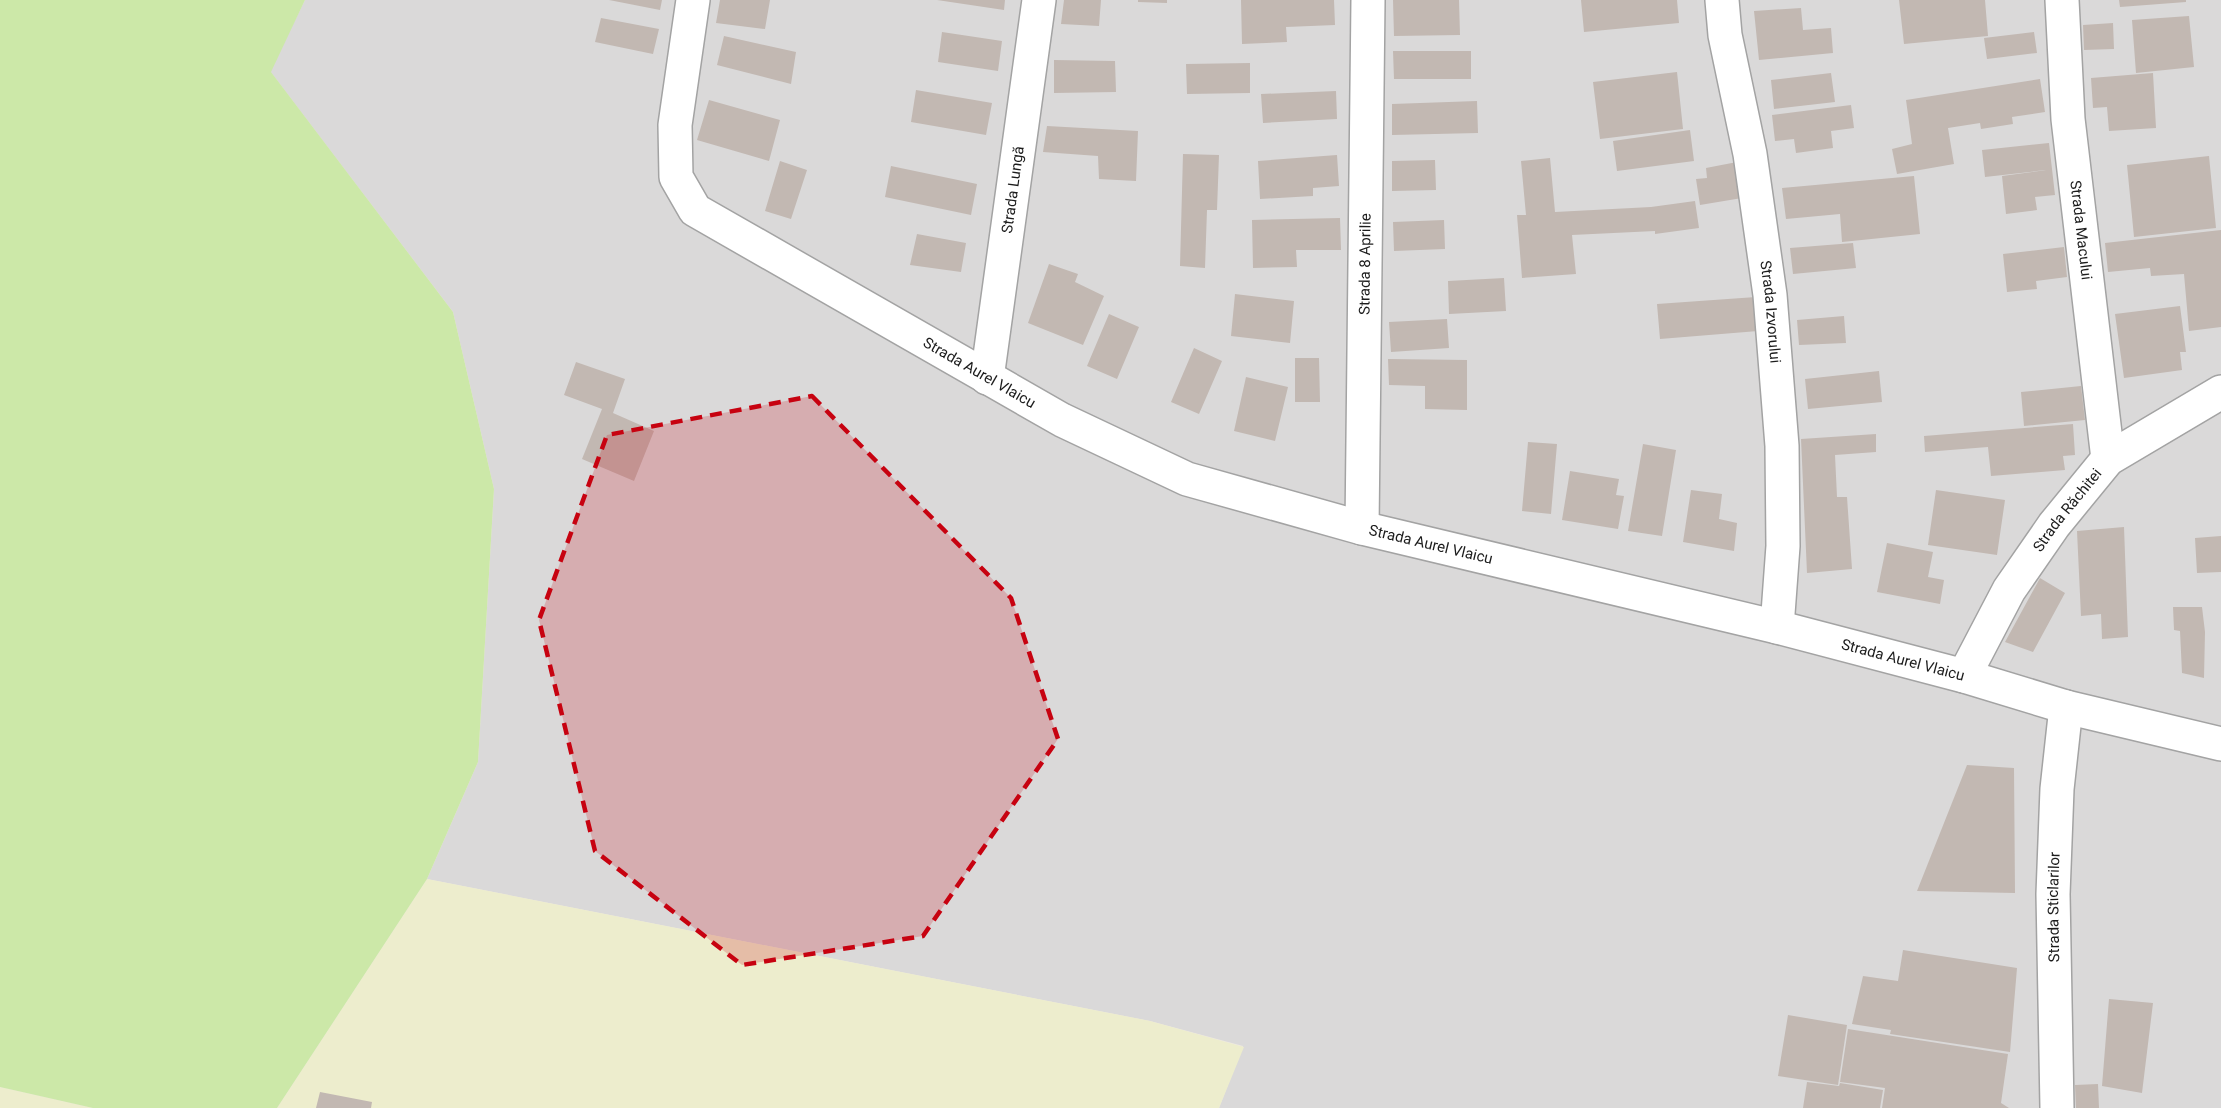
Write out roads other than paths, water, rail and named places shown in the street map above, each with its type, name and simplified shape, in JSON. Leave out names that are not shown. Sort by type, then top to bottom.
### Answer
[{"type":"street","name":"Strada Aurel Vlaicu","points":[[693,0],[675,125],[676,177],[695,210],[1062,420],[1187,479],[1362,528],[1777,627],[1964,676],[2066,707],[2221,744]]},
{"type":"street","name":"Strada Lungă","points":[[987,378],[1039,0]]},
{"type":"street","name":"Strada 8 Aprilie","points":[[1362,528],[1368,0]]},
{"type":"street","name":"Strada Izvorului","points":[[1722,0],[1725,35],[1750,154],[1770,295],[1782,446],[1783,546],[1777,627]]},
{"type":"street","name":"Strada Macului","points":[[2062,0],[2068,119],[2108,459]]},
{"type":"street","name":"Strada Răchitei","points":[[1964,676],[2009,590],[2054,525],[2108,459],[2221,392]]},
{"type":"street","name":"Strada Sticlarilor","points":[[2057,1108],[2053,894],[2056,789],[2066,707]]}]
